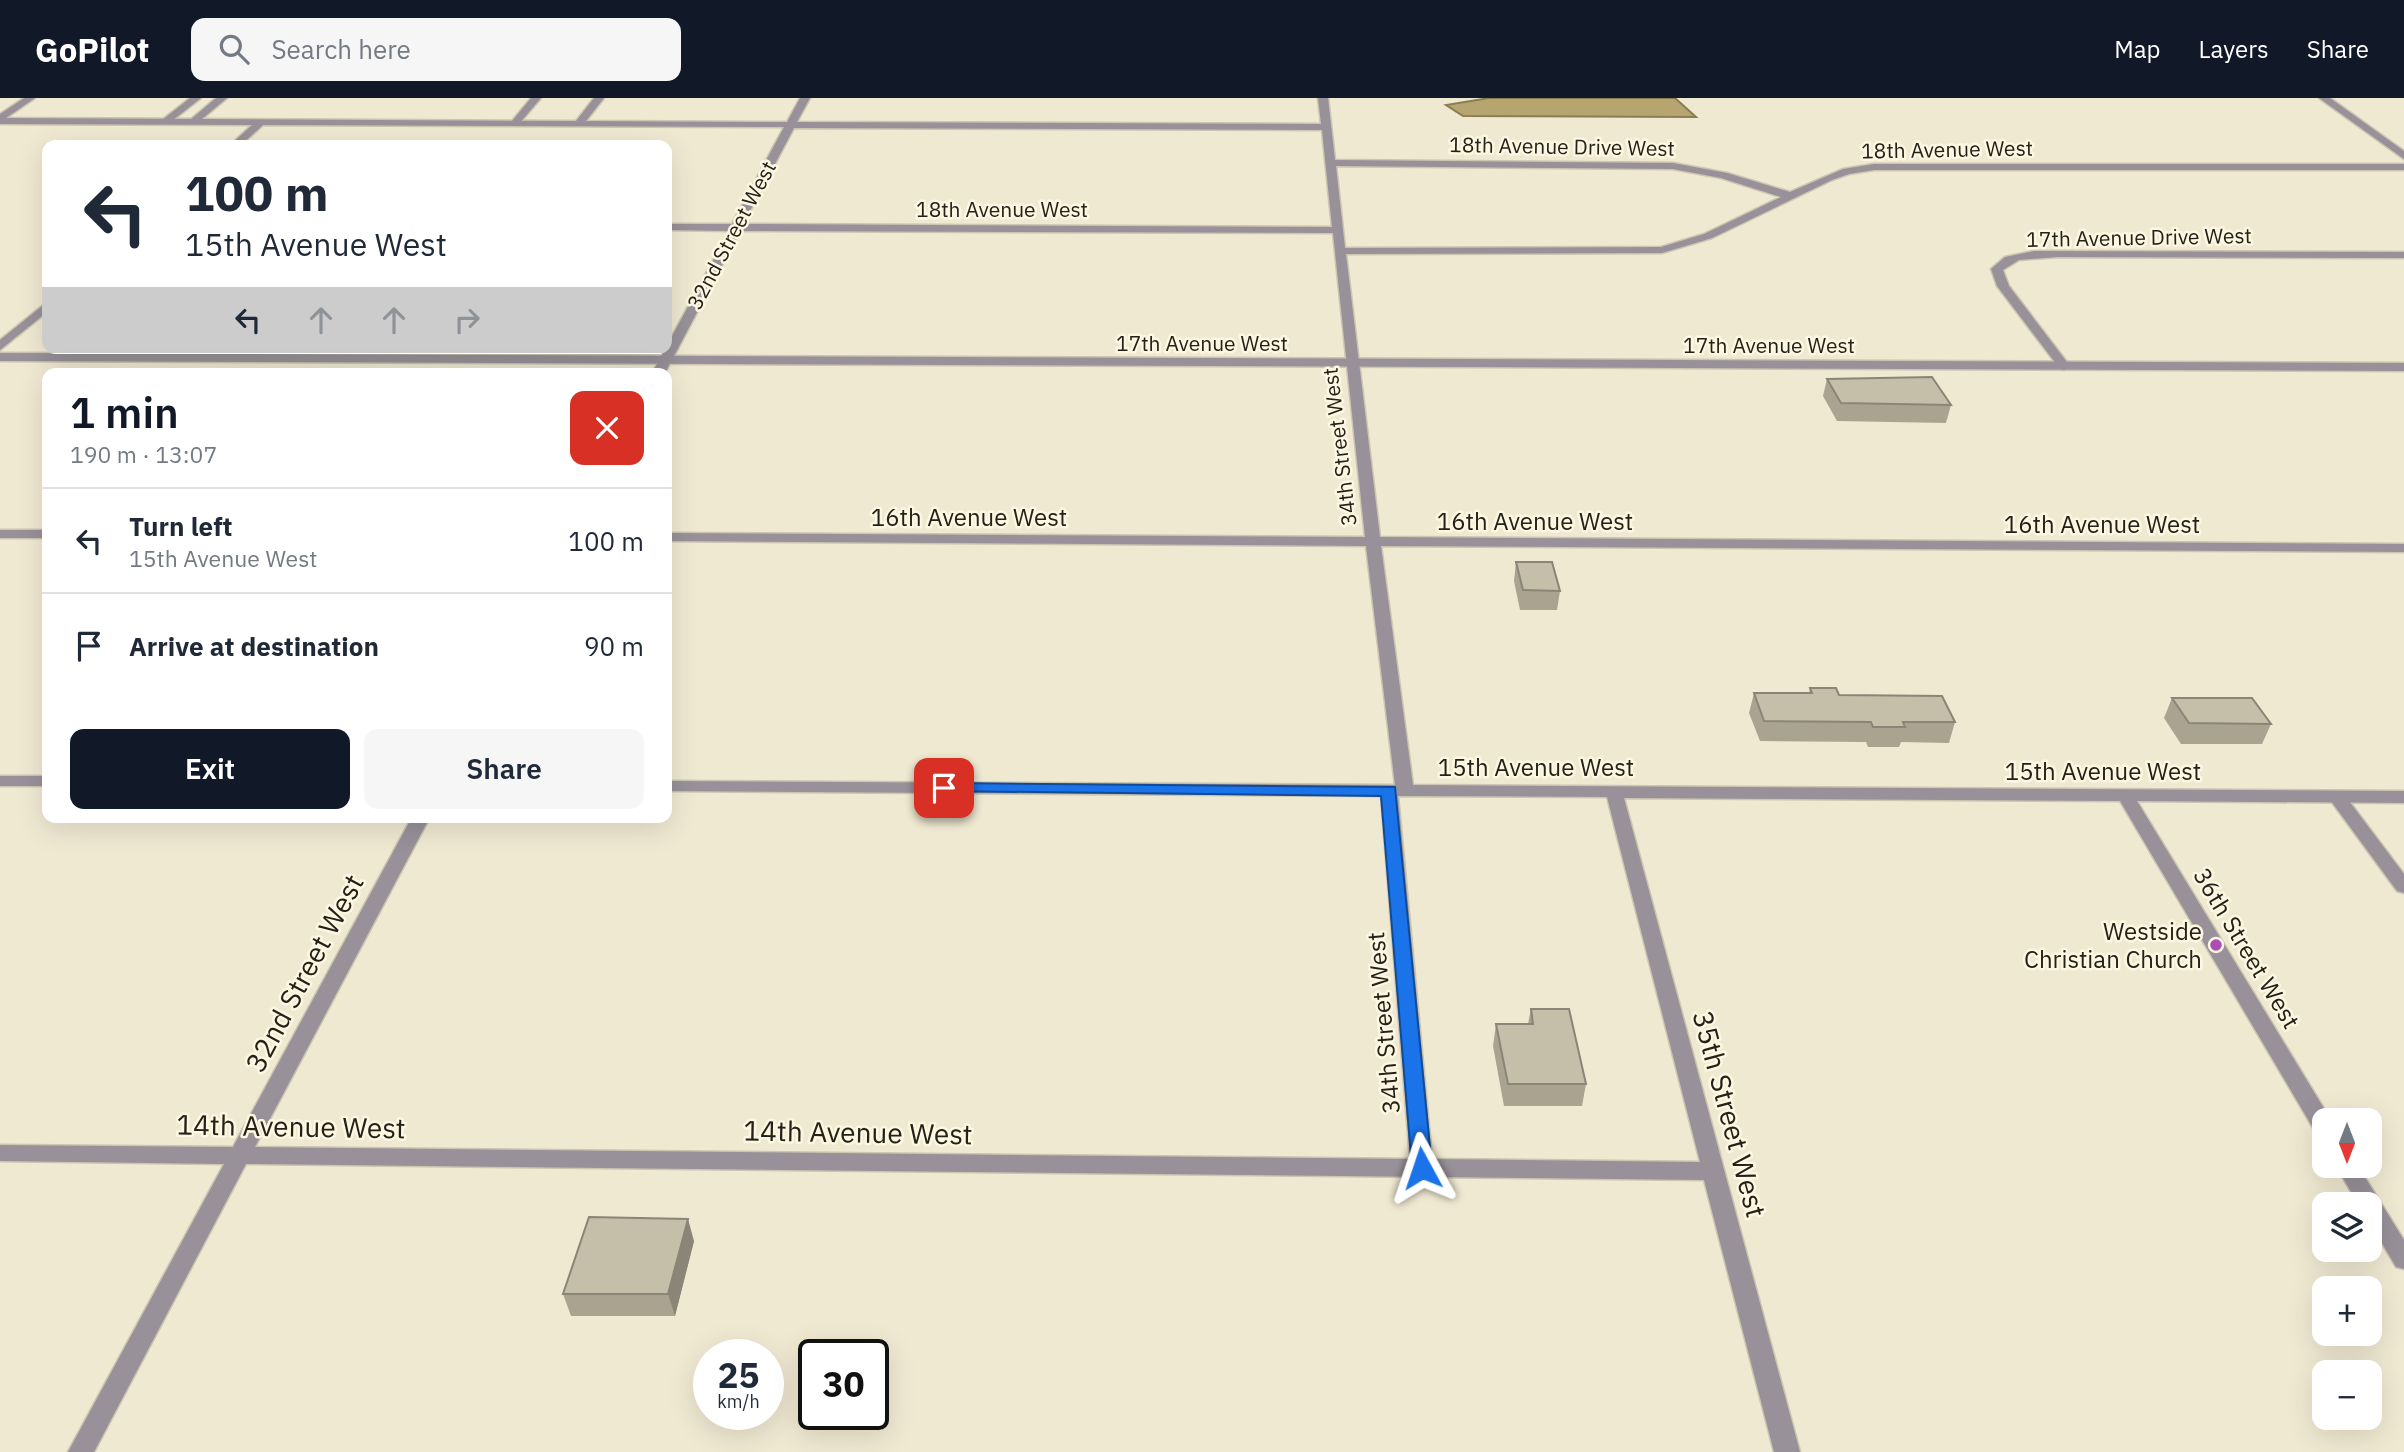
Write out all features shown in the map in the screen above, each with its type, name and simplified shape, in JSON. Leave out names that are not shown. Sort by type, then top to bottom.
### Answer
[{"type":"street","points":[[0,119],[30,98]]},
{"type":"street","points":[[166,122],[196,98]]},
{"type":"street","points":[[193,122],[222,98]]},
{"type":"street","points":[[514,123],[536,98]]},
{"type":"street","points":[[579,124],[599,98]]},
{"type":"street","name":"32nd Street West","points":[[672,346],[805,98]]},
{"type":"street","name":"34th Street West","points":[[1323,98],[1373,543],[1397,791],[1422,1168]]},
{"type":"street","points":[[2324,98],[2404,156]]},
{"type":"street","points":[[0,119],[1326,127]]},
{"type":"street","points":[[241,140],[261,122]]},
{"type":"street","name":"18th Avenue Drive West","points":[[1329,163],[1673,166],[1723,175],[1790,196]]},
{"type":"street","name":"18th Avenue West","points":[[1339,251],[1662,250],[1708,236],[1847,171],[1874,167],[2404,167]]},
{"type":"street","name":"18th Avenue West","points":[[672,227],[1337,230]]},
{"type":"street","name":"17th Avenue Drive West","points":[[2064,366],[2003,286],[1997,269],[2007,260],[2028,255],[2058,254],[2404,256]]},
{"type":"street","points":[[0,346],[42,310]]},
{"type":"street","name":"17th Avenue West","points":[[0,357],[661,367],[1352,363],[2404,368]]},
{"type":"street","points":[[0,534],[42,534]]},
{"type":"street","name":"16th Avenue West","points":[[672,537],[2404,548]]},
{"type":"street","points":[[0,781],[42,781]]},
{"type":"street","name":"15th Avenue West","points":[[672,786],[2404,797]]},
{"type":"street","name":"35th Street West","points":[[1614,792],[1787,1452]]},
{"type":"street","name":"36th Street West","points":[[2125,796],[2313,1108]]},
{"type":"street","points":[[2337,797],[2404,887]]},
{"type":"street","name":"32nd Street West","points":[[81,1452],[418,823]]},
{"type":"street","name":"14th Avenue West","points":[[0,1153],[1715,1171]]},
{"type":"street","points":[[2354,1178],[2404,1260]]},
{"type":"shaded area","points":[[1489,98],[1675,98],[1696,117],[1463,116],[1446,105]]},
{"type":"building","points":[[1932,377],[1951,405],[1841,403],[1827,379]]},
{"type":"building","points":[[1516,562],[1552,562],[1560,591],[1523,590]]},
{"type":"building","points":[[1810,688],[1836,688],[1839,695],[1942,696],[1955,722],[1903,722],[1905,727],[1873,727],[1871,722],[1764,721],[1754,693],[1812,693]]},
{"type":"building","points":[[2172,698],[2252,698],[2271,724],[2189,723]]},
{"type":"building","points":[[1531,1009],[1569,1009],[1586,1084],[1508,1084],[1496,1024],[1533,1024]]},
{"type":"building","points":[[589,1217],[688,1219],[668,1294],[563,1294]]},
{"type":"place","name":"Westside Christian Church","points":[[2216,945]]},
{"type":"route","points":[[944,788],[1389,791],[1422,1168]]}]
